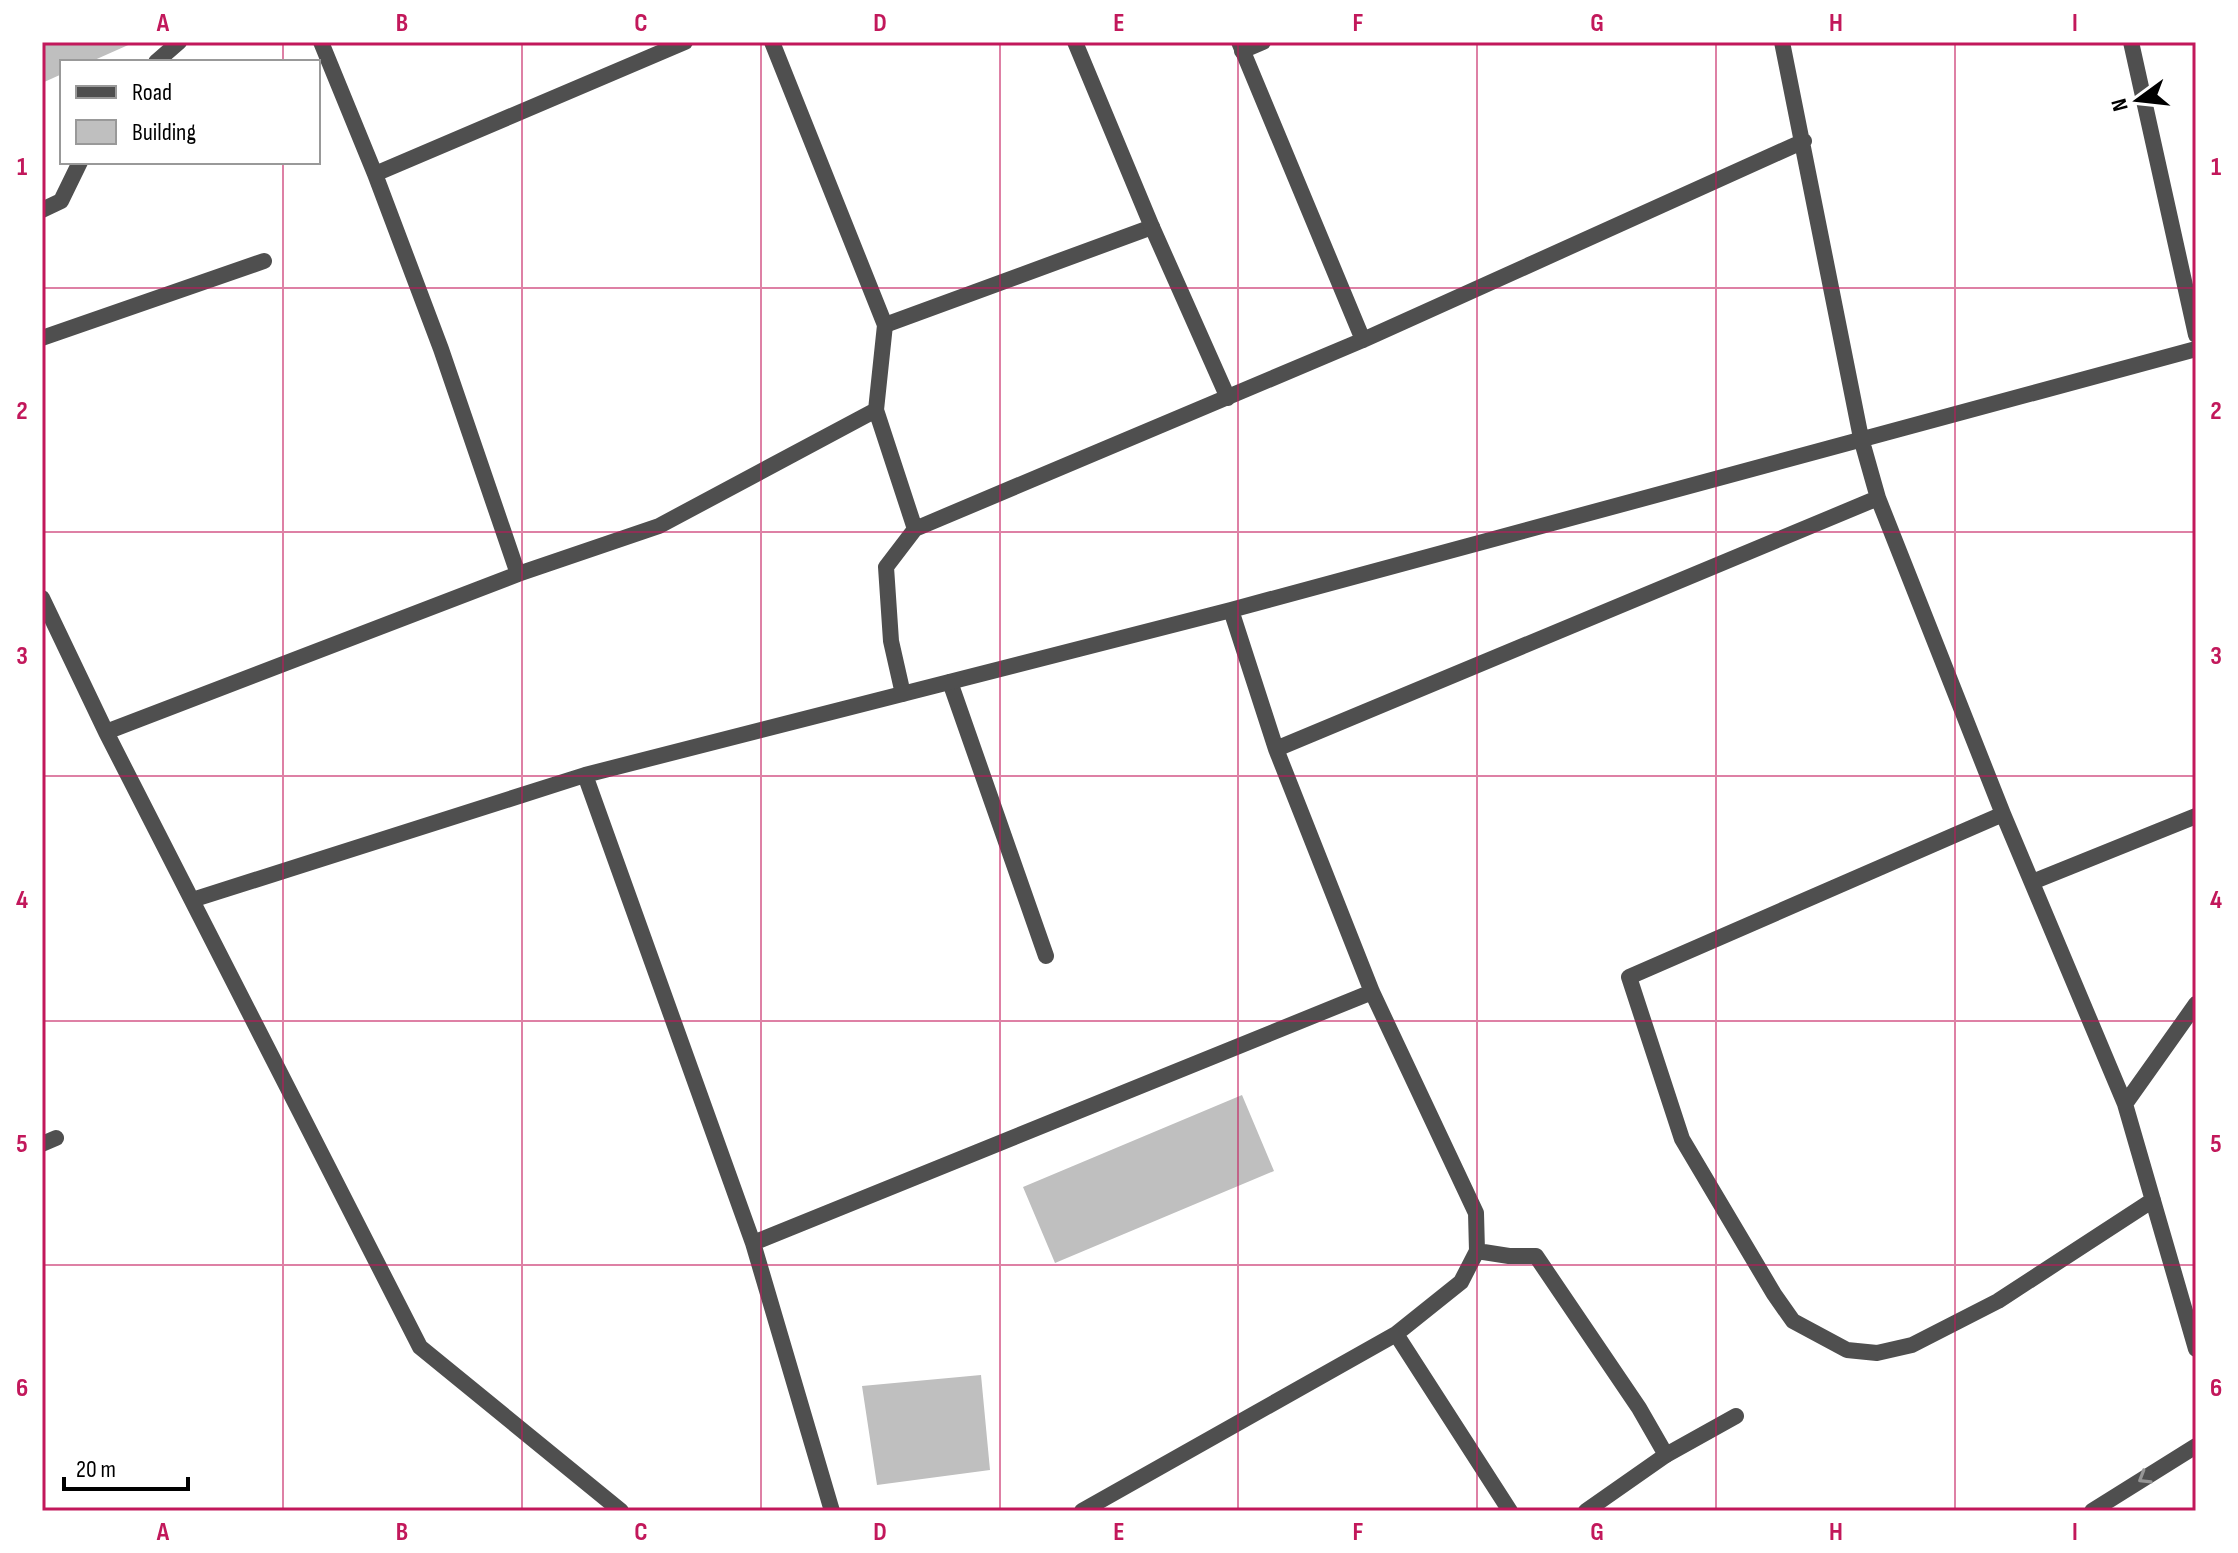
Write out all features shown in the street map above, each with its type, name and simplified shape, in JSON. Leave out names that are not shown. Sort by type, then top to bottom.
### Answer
[{"type":"street","points":[[158,60],[179,42]]},
{"type":"street","points":[[375,174],[685,42]]},
{"type":"street","points":[[772,42],[885,325],[876,410],[915,529]]},
{"type":"street","points":[[1075,42],[1228,398]]},
{"type":"street","points":[[1263,42],[1241,46],[1363,340]]},
{"type":"street","points":[[1782,42],[1861,438],[1878,498],[2003,814],[2125,1104],[2196,1349]]},
{"type":"street","points":[[2131,42],[2196,335]]},
{"type":"street","points":[[323,43],[441,349],[518,574]]},
{"type":"street","points":[[903,694],[891,641],[886,567],[915,529],[1363,340],[1804,141]]},
{"type":"street","points":[[42,210],[61,201],[79,164]]},
{"type":"street","points":[[885,325],[1152,227]]},
{"type":"street","points":[[42,338],[264,261]]},
{"type":"street","points":[[192,900],[585,775],[1231,610],[2196,349]]},
{"type":"street","points":[[106,732],[518,574],[659,526],[876,410]]},
{"type":"street","points":[[1276,749],[1878,498]]},
{"type":"street","points":[[42,598],[106,732],[420,1347],[621,1511]]},
{"type":"street","points":[[1089,1509],[1396,1334],[1461,1282],[1477,1251],[1476,1213],[1372,992],[1276,749],[1231,610]]},
{"type":"street","points":[[950,682],[1046,956]]},
{"type":"street","points":[[585,775],[753,1243],[832,1511]]},
{"type":"street","points":[[2003,814],[1629,977],[1682,1139],[1793,1321],[1847,1350],[1877,1353],[1912,1345],[1998,1301],[2153,1200]]},
{"type":"street","points":[[2032,882],[2196,816]]},
{"type":"street","points":[[753,1243],[1372,992]]},
{"type":"street","points":[[2125,1104],[2196,1004]]},
{"type":"street","points":[[1477,1251],[1536,1256],[1639,1408],[1666,1455]]},
{"type":"street","points":[[1396,1334],[1510,1511]]},
{"type":"street","points":[[1586,1511],[1666,1455],[1736,1416]]},
{"type":"street","points":[[2092,1511],[2196,1446]]},
{"type":"building","points":[[42,42],[135,42],[94,60],[60,60],[60,75],[42,83]]},
{"type":"building","points":[[1242,1095],[1274,1171],[1055,1263],[1023,1187]]},
{"type":"building","points":[[981,1375],[990,1470],[877,1485],[862,1386]]}]
